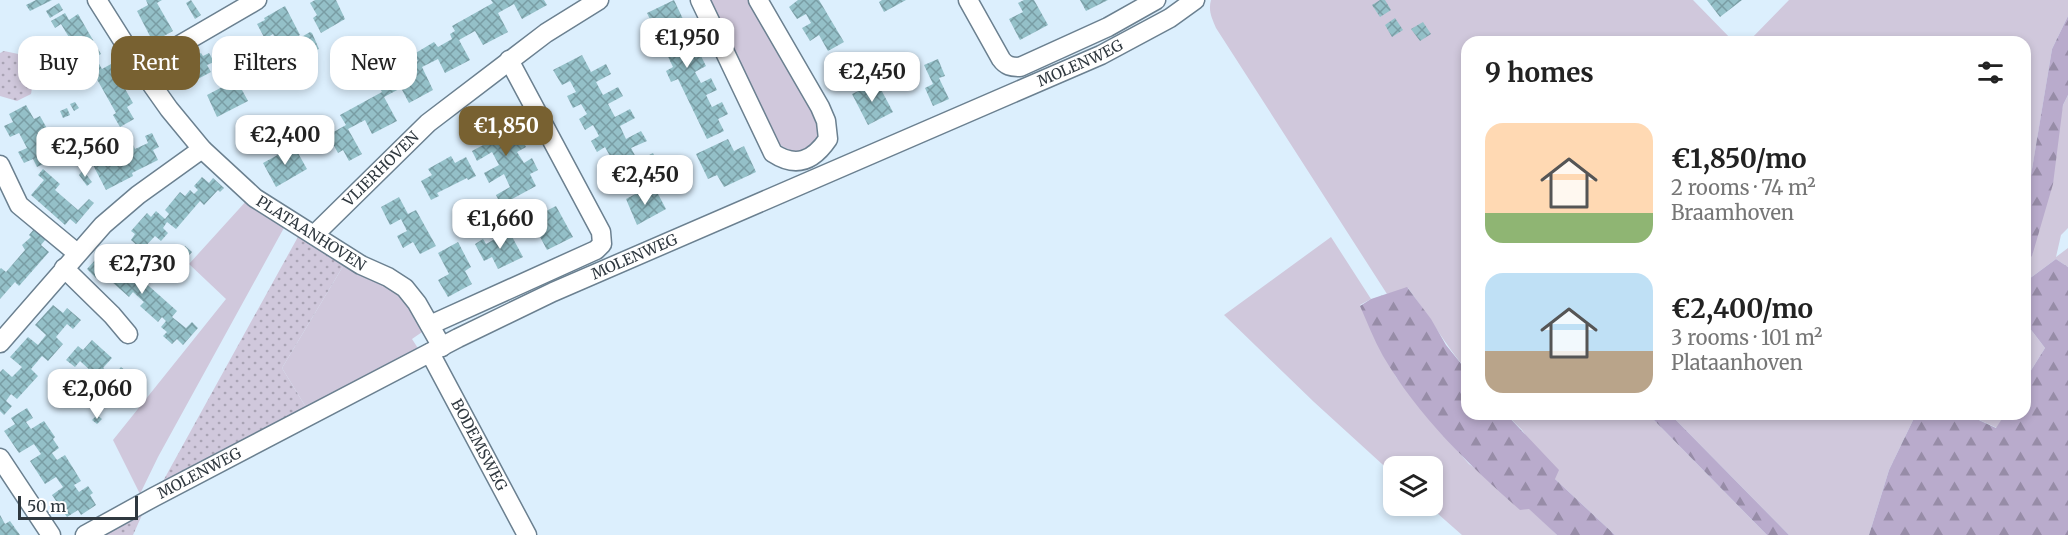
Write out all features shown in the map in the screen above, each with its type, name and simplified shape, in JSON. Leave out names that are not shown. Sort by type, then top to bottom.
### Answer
[{"type":"street","name":"PLATAANHOVEN","points":[[97,0],[120,36]]},
{"type":"street","points":[[195,36],[257,0]]},
{"type":"street","name":"VLIERHOVEN","points":[[314,235],[428,123],[546,33],[599,0]]},
{"type":"street","points":[[700,0],[773,153],[785,160],[802,160],[818,153],[828,139],[826,121],[758,0]]},
{"type":"street","points":[[968,0],[1001,59],[1012,67],[1020,67],[1108,27],[1156,0]]},
{"type":"street","name":"MOLENWEG","points":[[85,535],[436,350],[573,284],[1101,54],[1170,18],[1195,0]]},
{"type":"street","points":[[430,325],[597,250],[602,243],[600,232],[509,60]]},
{"type":"street","name":"PLATAANHOVEN","points":[[156,90],[202,149],[255,198],[361,265],[397,282],[417,303],[430,325],[436,350]]},
{"type":"street","points":[[0,343],[103,225],[138,195],[202,149]]},
{"type":"street","points":[[0,165],[19,205],[77,253]]},
{"type":"street","points":[[64,268],[128,334]]},
{"type":"street","name":"BODEMSWEG","points":[[436,350],[527,535]]},
{"type":"street","points":[[0,458],[51,535]]},
{"type":"shaded area","points":[[707,0],[749,0],[821,122],[822,132],[808,149],[797,152],[777,143]]},
{"type":"shaded area","points":[[1211,0],[1693,0],[1728,36],[1461,36],[1461,363],[1408,288],[1387,294],[1216,28]]},
{"type":"shaded area","points":[[1789,0],[2068,0],[2068,16],[2052,49],[2031,176],[2031,36],[1754,36]]},
{"type":"shaded area","points":[[4,51],[18,54],[18,90],[32,90],[31,94],[17,101],[0,96],[0,53]]},
{"type":"shaded area","points":[[2068,95],[2068,228],[2061,235],[2056,257],[2068,248],[2068,267],[2056,259],[2031,278],[2031,256],[2063,105]]},
{"type":"shaded area","points":[[248,199],[285,226],[140,494],[113,440],[226,299],[189,264]]},
{"type":"shaded area","points":[[299,235],[345,263],[282,368],[307,409],[162,483]]},
{"type":"shaded area","points":[[1331,237],[1371,299],[1360,305],[1396,377],[1469,464],[1529,508],[1557,535],[1462,535],[1440,516],[1443,516],[1443,456],[1383,456],[1383,465],[1224,315]]},
{"type":"shaded area","points":[[345,263],[402,295],[425,330],[412,339],[421,353],[307,409],[282,368]]},
{"type":"shaded area","points":[[2031,330],[2045,348],[2031,370]]},
{"type":"shaded area","points":[[1512,420],[1654,420],[1767,535],[1615,535],[1555,479],[1522,430]]},
{"type":"shaded area","points":[[1676,420],[1913,420],[1889,470],[1869,535],[1789,535]]},
{"type":"shaded area","points":[[1979,420],[2002,420],[1997,428]]},
{"type":"shaded area","points":[[142,515],[133,535],[105,535]]},
{"type":"green space","points":[[2068,16],[2068,95],[2063,105],[2053,184],[2031,257],[2031,175],[2052,49]]},
{"type":"green space","points":[[2056,259],[2068,267],[2068,535],[1869,535],[1889,470],[1913,420],[1979,420],[1996,428],[2001,420],[2031,420],[2031,370],[2045,348],[2031,330],[2031,278]]},
{"type":"green space","points":[[1407,287],[1461,364],[1461,420],[1512,420],[1559,470],[1555,479],[1615,535],[1557,535],[1529,509],[1520,510],[1463,457],[1412,399],[1383,356],[1360,306],[1371,299]]},
{"type":"green space","points":[[1654,420],[1676,420],[1789,535],[1767,535]]},
{"type":"building","points":[[36,0],[52,0],[30,11],[26,5]]},
{"type":"building","points":[[146,0],[162,0],[157,3],[173,31],[164,36],[150,36],[137,11],[148,5]]},
{"type":"building","points":[[191,0],[201,15],[195,19],[186,3]]},
{"type":"building","points":[[315,0],[336,0],[345,19],[321,33],[313,18],[317,15],[310,3]]},
{"type":"building","points":[[491,0],[544,0],[547,5],[522,19],[514,4],[498,13],[508,32],[483,45],[475,31],[459,40],[470,60],[445,73],[438,59],[422,67],[433,90],[409,103],[402,90],[417,90],[417,52],[434,42],[438,47],[452,39],[450,34],[455,31],[452,26],[493,3]]},
{"type":"building","points":[[674,0],[683,19],[672,24],[678,36],[688,31],[694,43],[684,48],[689,59],[700,54],[706,66],[695,72],[701,83],[711,78],[717,90],[706,95],[712,107],[722,102],[728,114],[718,119],[724,131],[707,139],[678,79],[671,82],[666,71],[673,67],[647,13]]},
{"type":"building","points":[[798,0],[819,0],[844,42],[828,51],[819,35],[810,41],[802,28],[811,23],[806,14],[797,19],[789,7]]},
{"type":"building","points":[[906,0],[884,12],[879,2]]},
{"type":"building","points":[[1024,0],[1034,0],[1048,25],[1020,40],[1009,19],[1023,12],[1018,3]]},
{"type":"building","points":[[1080,0],[1108,0],[1086,11]]},
{"type":"building","points":[[1385,0],[1391,10],[1380,17],[1372,5]]},
{"type":"building","points":[[1707,0],[1742,0],[1720,17]]},
{"type":"building","points":[[59,3],[63,10],[50,18],[46,11]]},
{"type":"building","points":[[285,6],[300,35],[263,36],[257,24],[265,20],[264,18]]},
{"type":"building","points":[[65,13],[69,20],[78,14],[91,36],[68,36],[61,24],[55,28],[51,21]]},
{"type":"building","points":[[1395,18],[1403,30],[1392,37],[1385,25]]},
{"type":"building","points":[[1423,22],[1431,34],[1420,41],[1411,29]]},
{"type":"building","points":[[310,32],[313,36],[303,36]]},
{"type":"building","points":[[209,53],[212,63],[207,65],[211,72],[200,78],[200,54],[203,56]]},
{"type":"building","points":[[582,55],[591,72],[606,64],[611,74],[596,82],[603,95],[618,87],[623,96],[608,104],[615,117],[630,109],[635,118],[620,126],[626,139],[641,131],[647,141],[631,148],[638,161],[653,153],[658,163],[623,181],[617,170],[609,174],[603,163],[611,158],[605,147],[597,152],[591,141],[599,136],[593,125],[585,130],[579,119],[587,114],[581,104],[573,108],[567,96],[576,92],[570,81],[562,85],[553,70]]},
{"type":"building","points":[[938,59],[945,76],[939,78],[949,99],[933,106],[925,88],[933,84],[924,65]]},
{"type":"building","points":[[99,64],[102,69],[111,64],[111,90],[126,90],[133,103],[127,107],[134,119],[120,127],[113,115],[116,113],[99,83]]},
{"type":"building","points":[[877,82],[893,112],[868,125],[852,94]]},
{"type":"building","points":[[217,90],[242,90],[248,101],[217,117],[207,95]]},
{"type":"building","points":[[381,90],[397,90],[384,97],[397,121],[372,134],[365,120],[348,129],[362,154],[349,161],[343,150],[338,153],[328,135],[346,125],[340,115],[382,92]]},
{"type":"building","points":[[75,102],[79,108],[74,111],[70,104]]},
{"type":"building","points":[[26,105],[34,119],[40,116],[54,141],[47,145],[54,159],[37,167],[33,159],[24,163],[18,152],[27,148],[19,133],[10,137],[4,126],[13,122],[9,114]]},
{"type":"building","points":[[67,108],[70,115],[63,118],[60,111]]},
{"type":"building","points":[[506,110],[514,125],[505,130],[511,141],[520,136],[526,147],[517,152],[524,163],[532,158],[538,170],[530,174],[536,186],[501,205],[496,195],[510,187],[504,174],[489,183],[484,173],[499,165],[492,152],[477,161],[472,151],[487,143],[477,125]]},
{"type":"building","points":[[261,115],[273,136],[245,151],[238,137],[243,133],[240,127]]},
{"type":"building","points":[[152,133],[159,147],[153,150],[158,160],[106,190],[93,165],[120,153],[118,148],[131,141],[135,149],[148,143],[145,136]]},
{"type":"building","points":[[102,134],[105,138],[91,146],[89,142]]},
{"type":"building","points":[[728,139],[734,151],[744,146],[756,172],[724,187],[717,175],[708,179],[696,154]]},
{"type":"building","points":[[294,146],[307,169],[276,187],[263,163]]},
{"type":"building","points":[[76,147],[80,153],[74,156],[71,150]]},
{"type":"building","points":[[451,156],[455,163],[466,157],[476,176],[437,193],[439,196],[431,200],[421,181],[432,175],[428,169]]},
{"type":"building","points":[[43,169],[60,184],[55,190],[78,210],[89,199],[94,203],[76,224],[70,219],[65,225],[31,195],[44,180],[38,175]]},
{"type":"building","points":[[83,170],[92,182],[87,186],[79,175]]},
{"type":"building","points":[[202,177],[209,183],[213,178],[224,188],[220,192],[218,190],[204,205],[200,201],[176,229],[167,222],[163,228],[168,233],[161,241],[155,236],[142,250],[131,240],[135,234],[131,231],[147,213],[151,217],[156,211],[165,219],[169,214],[165,210],[180,192],[185,196],[190,190],[194,194],[198,190],[194,186]]},
{"type":"building","points":[[641,191],[645,198],[657,192],[666,209],[637,225],[626,199]]},
{"type":"building","points":[[399,197],[408,214],[416,210],[436,246],[420,254],[413,242],[403,248],[397,236],[407,231],[401,219],[390,225],[381,207]]},
{"type":"building","points":[[541,201],[546,211],[556,206],[573,237],[547,250],[526,210]]},
{"type":"building","points":[[34,229],[46,239],[41,245],[49,252],[19,286],[15,282],[0,299],[0,269],[6,272],[25,250],[22,245],[31,237],[29,235]]},
{"type":"building","points":[[509,231],[523,257],[498,269],[492,257],[484,261],[475,244],[483,239],[486,244]]},
{"type":"building","points":[[458,242],[471,267],[465,271],[472,284],[448,297],[438,280],[449,274],[438,253]]},
{"type":"building","points":[[185,246],[192,252],[184,261],[177,255]]},
{"type":"building","points":[[106,248],[177,311],[172,317],[186,328],[192,322],[198,328],[183,345],[177,339],[172,344],[163,336],[167,332],[161,327],[166,321],[162,317],[158,322],[140,306],[144,302],[133,292],[129,297],[111,281],[115,277],[111,273],[106,278],[100,273],[96,278],[87,269]]},
{"type":"building","points":[[53,305],[63,313],[67,308],[81,320],[73,329],[67,324],[56,337],[63,344],[48,361],[42,356],[31,369],[38,376],[17,399],[11,394],[6,401],[12,406],[4,415],[0,411],[0,372],[3,369],[12,377],[22,367],[10,357],[28,337],[38,345],[46,335],[35,325]]},
{"type":"building","points":[[92,340],[112,358],[103,368],[113,376],[121,367],[141,384],[126,402],[116,393],[111,399],[87,379],[93,373],[80,361],[75,367],[66,360],[78,346],[83,350]]},
{"type":"building","points":[[27,408],[33,418],[26,422],[31,429],[44,421],[55,437],[53,439],[59,448],[52,453],[57,460],[65,455],[81,481],[74,485],[79,492],[88,486],[93,493],[90,495],[96,505],[81,515],[78,510],[67,517],[52,495],[63,487],[56,477],[45,484],[30,461],[41,454],[34,444],[19,453],[4,431],[15,424],[11,418]]},
{"type":"building","points":[[97,415],[102,419],[97,424],[92,420]]},
{"type":"building","points":[[0,515],[5,524],[10,521],[20,535],[0,535]]}]
